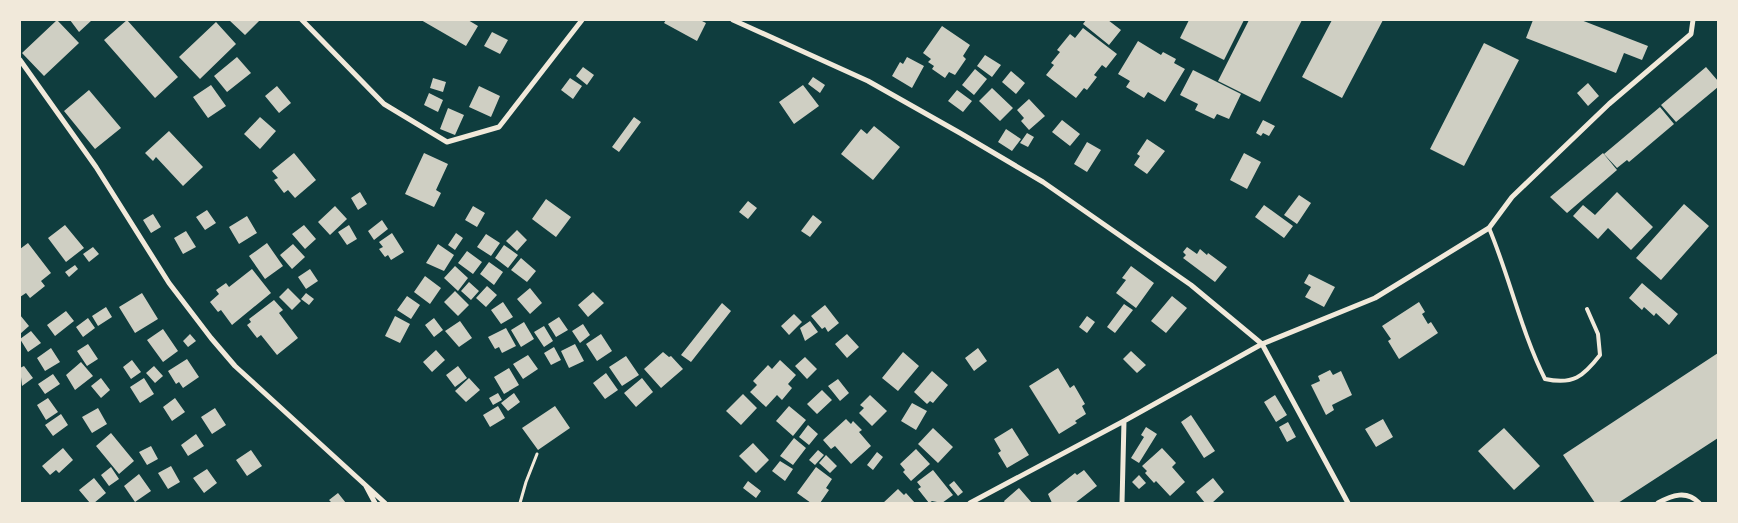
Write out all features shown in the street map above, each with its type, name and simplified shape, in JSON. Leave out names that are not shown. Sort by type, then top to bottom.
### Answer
[{"type":"street","points":[[302,20],[384,104],[447,142],[499,128],[582,20]]},
{"type":"street","points":[[733,20],[868,81],[1043,182],[1191,285],[1262,344],[1348,503]]},
{"type":"street","points":[[970,503],[1124,421],[1262,344],[1375,298],[1489,228],[1519,191],[1610,104],[1691,34],[1693,20]]},
{"type":"street","points":[[20,60],[96,167],[170,283],[211,338],[235,366],[385,503]]},
{"type":"street","points":[[1122,503],[1124,421]]},
{"type":"street","points":[[363,481],[375,503]]},
{"type":"street","points":[[1658,503],[1674,494],[1694,497],[1700,503]]},
{"type":"lane","points":[[1489,228],[1498,250],[1529,348],[1545,379],[1561,383],[1585,374],[1600,355],[1598,334],[1587,309]]},
{"type":"path","points":[[520,503],[537,454]]},
{"type":"building","points":[[57,20],[79,43],[44,76],[22,53]]},
{"type":"building","points":[[70,20],[92,20],[79,32]]},
{"type":"building","points":[[127,20],[178,77],[155,98],[104,40]]},
{"type":"building","points":[[229,20],[260,20],[245,35]]},
{"type":"building","points":[[421,20],[468,20],[478,26],[466,46]]},
{"type":"building","points":[[666,20],[700,20],[706,23],[697,41],[664,23]]},
{"type":"building","points":[[1086,20],[1108,20],[1121,30],[1109,45],[1083,24]]},
{"type":"building","points":[[1189,20],[1244,20],[1224,60],[1180,38]]},
{"type":"building","points":[[1249,20],[1302,20],[1260,102],[1218,81]]},
{"type":"building","points":[[1332,20],[1383,20],[1342,98],[1302,77]]},
{"type":"building","points":[[1533,20],[1581,20],[1648,46],[1642,60],[1624,53],[1616,73],[1526,38]]},
{"type":"building","points":[[216,22],[236,44],[200,79],[179,57]]},
{"type":"building","points":[[942,26],[970,45],[963,56],[966,59],[955,75],[949,72],[945,78],[932,69],[934,66],[928,62],[931,59],[923,53]]},
{"type":"building","points":[[1083,28],[1117,54],[1106,68],[1102,65],[1094,75],[1097,77],[1087,90],[1084,88],[1076,98],[1046,75],[1054,65],[1051,63],[1060,52],[1057,50],[1070,34],[1075,38]]},
{"type":"building","points":[[492,32],[508,40],[500,54],[484,46]]},
{"type":"building","points":[[1138,41],[1161,55],[1163,52],[1176,59],[1174,63],[1185,69],[1165,102],[1148,92],[1144,98],[1126,87],[1130,81],[1118,74]]},
{"type":"building","points":[[1484,43],[1519,60],[1464,166],[1430,149]]},
{"type":"building","points":[[985,55],[1001,65],[992,77],[977,66]]},
{"type":"building","points":[[237,57],[251,73],[227,92],[214,76]]},
{"type":"building","points":[[907,57],[924,66],[912,88],[892,76],[900,62],[903,64]]},
{"type":"building","points":[[583,67],[594,75],[587,85],[576,76]]},
{"type":"building","points":[[1706,67],[1718,81],[1718,87],[1676,122],[1661,105]]},
{"type":"building","points":[[975,69],[987,79],[974,95],[962,85]]},
{"type":"building","points":[[1193,70],[1241,94],[1229,119],[1217,114],[1214,119],[1195,110],[1198,104],[1180,95]]},
{"type":"building","points":[[1011,71],[1025,83],[1016,94],[1002,82]]},
{"type":"building","points":[[813,77],[825,85],[820,93],[808,84]]},
{"type":"building","points":[[433,78],[446,82],[443,92],[430,88]]},
{"type":"building","points":[[570,78],[582,86],[573,99],[561,90]]},
{"type":"building","points":[[1588,83],[1599,96],[1588,106],[1577,93]]},
{"type":"building","points":[[211,85],[226,106],[208,118],[193,97]]},
{"type":"building","points":[[803,85],[819,106],[794,124],[779,102]]},
{"type":"building","points":[[277,86],[291,103],[279,113],[265,96]]},
{"type":"building","points":[[479,86],[500,96],[491,117],[469,107]]},
{"type":"building","points":[[992,88],[1013,108],[1000,121],[979,101]]},
{"type":"building","points":[[89,90],[121,128],[95,149],[64,111]]},
{"type":"building","points":[[957,90],[972,101],[963,112],[948,101]]},
{"type":"building","points":[[429,93],[443,100],[438,112],[424,105]]},
{"type":"building","points":[[1029,99],[1045,116],[1029,130],[1021,121],[1024,118],[1017,110]]},
{"type":"building","points":[[1660,107],[1674,124],[1629,162],[1627,160],[1617,168],[1604,154]]},
{"type":"building","points":[[448,108],[464,115],[455,135],[440,129]]},
{"type":"building","points":[[260,117],[276,131],[260,149],[244,134]]},
{"type":"building","points":[[634,117],[641,122],[619,152],[612,147]]},
{"type":"building","points":[[1062,120],[1080,134],[1070,146],[1052,132]]},
{"type":"building","points":[[1263,120],[1275,126],[1269,136],[1263,133],[1261,136],[1256,133]]},
{"type":"building","points":[[874,126],[900,147],[873,180],[841,154],[861,129],[867,134]]},
{"type":"building","points":[[1006,129],[1021,139],[1012,151],[998,142]]},
{"type":"building","points":[[169,131],[203,167],[183,186],[156,157],[153,161],[145,153]]},
{"type":"building","points":[[1027,133],[1034,137],[1028,147],[1020,143]]},
{"type":"building","points":[[1147,139],[1165,151],[1147,174],[1134,165],[1140,156],[1137,154]]},
{"type":"building","points":[[1087,142],[1101,150],[1087,172],[1074,164]]},
{"type":"building","points":[[294,153],[316,180],[295,198],[288,190],[284,193],[274,180],[278,178],[272,171]]},
{"type":"building","points":[[424,153],[448,164],[436,190],[441,193],[434,207],[405,194]]},
{"type":"building","points":[[1244,153],[1261,162],[1247,189],[1230,180]]},
{"type":"building","points":[[1603,153],[1617,170],[1567,213],[1550,197]]},
{"type":"building","points":[[360,192],[367,204],[358,210],[351,198]]},
{"type":"building","points":[[1617,192],[1653,227],[1631,250],[1608,228],[1598,239],[1573,216],[1583,205],[1595,215]]},
{"type":"building","points":[[1299,195],[1311,203],[1297,224],[1284,215]]},
{"type":"building","points":[[546,199],[571,217],[556,237],[532,219]]},
{"type":"building","points":[[748,201],[757,208],[748,219],[739,212]]},
{"type":"building","points":[[1684,204],[1709,226],[1661,280],[1636,258]]},
{"type":"building","points":[[1264,205],[1293,226],[1284,238],[1255,217]]},
{"type":"building","points":[[335,206],[347,219],[330,235],[318,222]]},
{"type":"building","points":[[473,206],[485,213],[477,227],[465,220]]},
{"type":"building","points":[[207,210],[216,223],[205,230],[196,217]]},
{"type":"building","points":[[153,214],[161,227],[151,233],[143,220]]},
{"type":"building","points":[[813,215],[822,222],[810,237],[801,231]]},
{"type":"building","points":[[247,216],[257,233],[239,244],[229,227]]},
{"type":"building","points":[[382,220],[388,229],[374,240],[368,231]]},
{"type":"building","points":[[65,225],[84,248],[66,262],[48,238]]},
{"type":"building","points":[[304,225],[316,239],[305,249],[292,234]]},
{"type":"building","points":[[349,225],[357,239],[347,245],[338,232]]},
{"type":"building","points":[[517,230],[527,240],[517,251],[506,241]]},
{"type":"building","points":[[186,231],[196,247],[183,254],[174,238]]},
{"type":"building","points":[[392,233],[404,252],[391,260],[388,255],[385,257],[379,249],[383,247],[379,242]]},
{"type":"building","points":[[456,233],[463,238],[455,250],[448,245]]},
{"type":"building","points":[[486,234],[500,243],[491,256],[477,247]]},
{"type":"building","points":[[28,243],[51,273],[41,281],[45,286],[30,298],[26,293],[20,297],[20,249]]},
{"type":"building","points":[[267,243],[283,266],[265,279],[249,256]]},
{"type":"building","points":[[293,244],[305,257],[292,269],[280,255]]},
{"type":"building","points":[[438,244],[454,255],[444,271],[426,263]]},
{"type":"building","points":[[504,245],[518,255],[508,268],[495,258]]},
{"type":"building","points":[[93,247],[99,254],[89,262],[83,254]]},
{"type":"building","points":[[1187,247],[1197,254],[1200,249],[1207,255],[1208,253],[1227,267],[1215,282],[1183,258],[1186,255],[1183,252]]},
{"type":"building","points":[[467,251],[482,262],[473,274],[458,263]]},
{"type":"building","points":[[521,258],[536,271],[527,282],[511,270]]},
{"type":"building","points":[[489,262],[503,272],[494,285],[480,274]]},
{"type":"building","points":[[75,265],[78,269],[69,277],[65,272]]},
{"type":"building","points":[[455,266],[468,278],[458,291],[444,278]]},
{"type":"building","points":[[1131,266],[1154,283],[1136,308],[1116,293],[1126,280],[1122,278]]},
{"type":"building","points":[[252,269],[271,293],[232,325],[221,310],[218,312],[210,302],[219,294],[216,290],[226,283],[229,287]]},
{"type":"building","points":[[310,269],[318,281],[306,289],[298,277]]},
{"type":"building","points":[[1309,274],[1335,287],[1324,307],[1305,297],[1311,287],[1304,283]]},
{"type":"building","points":[[425,276],[441,288],[430,304],[414,292]]},
{"type":"building","points":[[469,282],[479,291],[471,300],[461,291]]},
{"type":"building","points":[[1642,283],[1678,314],[1669,325],[1656,313],[1654,316],[1644,307],[1642,310],[1629,298]]},
{"type":"building","points":[[487,286],[497,295],[486,307],[476,298]]},
{"type":"building","points":[[288,288],[301,301],[292,310],[279,297]]},
{"type":"building","points":[[530,288],[542,303],[530,314],[517,299]]},
{"type":"building","points":[[455,291],[469,305],[458,316],[444,302]]},
{"type":"building","points":[[593,292],[604,303],[588,317],[578,305]]},
{"type":"building","points":[[142,293],[158,319],[135,333],[119,307]]},
{"type":"building","points":[[306,293],[314,299],[309,305],[301,299]]},
{"type":"building","points":[[407,296],[420,305],[411,319],[397,310]]},
{"type":"building","points":[[1172,296],[1187,308],[1166,333],[1151,321]]},
{"type":"building","points":[[274,300],[283,310],[279,313],[298,338],[277,355],[261,335],[257,338],[247,325],[251,322],[249,319]]},
{"type":"building","points":[[503,302],[513,317],[501,324],[491,310]]},
{"type":"building","points":[[1419,302],[1425,312],[1422,314],[1428,324],[1431,322],[1438,333],[1399,359],[1388,341],[1391,339],[1382,326]]},
{"type":"building","points":[[722,303],[731,311],[691,362],[681,355]]},
{"type":"building","points":[[1124,304],[1133,310],[1115,333],[1107,327]]},
{"type":"building","points":[[825,305],[839,323],[828,332],[825,327],[822,329],[811,316]]},
{"type":"building","points":[[106,307],[112,317],[98,326],[92,316]]},
{"type":"building","points":[[66,311],[74,321],[55,336],[47,325]]},
{"type":"building","points":[[794,314],[802,322],[789,335],[781,326]]},
{"type":"building","points":[[20,315],[29,326],[20,334]]},
{"type":"building","points":[[395,316],[410,324],[400,343],[385,336]]},
{"type":"building","points":[[1087,316],[1095,322],[1087,333],[1079,327]]},
{"type":"building","points":[[559,317],[568,330],[556,337],[548,324]]},
{"type":"building","points":[[88,318],[95,328],[83,337],[76,327]]},
{"type":"building","points":[[434,318],[443,330],[434,337],[425,325]]},
{"type":"building","points":[[460,321],[472,338],[459,347],[445,331]]},
{"type":"building","points":[[810,321],[818,332],[805,341],[800,328]]},
{"type":"building","points":[[524,322],[534,339],[521,347],[511,330]]},
{"type":"building","points":[[583,324],[590,335],[580,343],[572,331]]},
{"type":"building","points":[[544,326],[553,341],[544,347],[534,332]]},
{"type":"building","points":[[506,328],[516,346],[502,353],[499,347],[495,349],[488,337]]},
{"type":"building","points":[[163,329],[178,351],[163,362],[147,340]]},
{"type":"building","points":[[31,331],[41,343],[28,352],[20,339]]},
{"type":"building","points":[[190,334],[196,341],[188,347],[183,341]]},
{"type":"building","points":[[601,334],[612,351],[597,361],[586,344]]},
{"type":"building","points":[[847,334],[859,347],[847,358],[835,344]]},
{"type":"building","points":[[88,344],[98,359],[87,366],[77,351]]},
{"type":"building","points":[[575,344],[584,361],[569,368],[561,351]]},
{"type":"building","points":[[554,347],[561,360],[551,365],[544,353]]},
{"type":"building","points":[[51,348],[60,362],[45,371],[37,358]]},
{"type":"building","points":[[978,348],[987,361],[974,371],[965,358]]},
{"type":"building","points":[[436,350],[445,360],[432,372],[423,362]]},
{"type":"building","points":[[1131,351],[1146,365],[1137,373],[1123,359]]},
{"type":"building","points":[[663,352],[669,357],[671,356],[683,369],[661,388],[644,369]]},
{"type":"building","points":[[903,352],[919,366],[898,391],[882,378]]},
{"type":"building","points":[[1718,353],[1718,438],[1618,503],[1595,503],[1563,455]]},
{"type":"building","points":[[528,355],[538,369],[523,379],[513,364]]},
{"type":"building","points":[[626,356],[639,375],[622,386],[609,367]]},
{"type":"building","points":[[805,357],[817,369],[807,379],[795,366]]},
{"type":"building","points":[[187,359],[199,377],[183,388],[179,382],[176,384],[168,371]]},
{"type":"building","points":[[132,360],[141,372],[131,379],[123,367]]},
{"type":"building","points":[[780,360],[796,375],[788,384],[792,388],[782,400],[777,395],[766,407],[750,392],[757,385],[753,381],[768,365],[772,369]]},
{"type":"building","points":[[81,362],[93,376],[75,390],[66,375]]},
{"type":"building","points":[[24,366],[33,378],[22,386],[20,368]]},
{"type":"building","points":[[154,366],[163,376],[155,383],[146,373]]},
{"type":"building","points":[[458,366],[467,378],[455,387],[446,375]]},
{"type":"building","points":[[509,368],[519,385],[504,394],[494,377]]},
{"type":"building","points":[[1058,368],[1070,388],[1074,385],[1085,404],[1082,406],[1086,414],[1075,421],[1077,423],[1059,434],[1029,386]]},
{"type":"building","points":[[1330,370],[1333,375],[1341,371],[1352,395],[1332,405],[1334,410],[1326,415],[1311,385],[1320,381],[1318,376]]},
{"type":"building","points":[[932,371],[948,385],[933,403],[930,401],[927,404],[914,392]]},
{"type":"building","points":[[606,373],[618,390],[605,399],[593,383]]},
{"type":"building","points":[[53,374],[60,384],[45,394],[38,384]]},
{"type":"building","points":[[101,378],[110,390],[101,398],[91,386]]},
{"type":"building","points":[[144,378],[154,394],[140,403],[130,387]]},
{"type":"building","points":[[469,378],[480,390],[466,402],[455,391]]},
{"type":"building","points":[[642,378],[653,392],[636,407],[624,393]]},
{"type":"building","points":[[838,379],[849,393],[840,401],[828,386]]},
{"type":"building","points":[[822,390],[832,400],[817,414],[807,404]]},
{"type":"building","points":[[498,393],[502,400],[493,405],[489,398]]},
{"type":"building","points":[[514,393],[520,402],[508,411],[501,403]]},
{"type":"building","points":[[743,394],[757,408],[741,425],[726,411]]},
{"type":"building","points":[[870,395],[887,411],[872,426],[859,413],[864,408],[860,405]]},
{"type":"building","points":[[1275,395],[1287,415],[1276,422],[1264,402]]},
{"type":"building","points":[[48,398],[58,412],[46,420],[37,405]]},
{"type":"building","points":[[175,398],[185,412],[172,421],[163,407]]},
{"type":"building","points":[[912,403],[927,411],[916,430],[901,421]]},
{"type":"building","points":[[498,406],[505,418],[490,427],[483,415]]},
{"type":"building","points":[[555,406],[570,428],[538,450],[522,428]]},
{"type":"building","points":[[789,406],[806,420],[793,436],[776,421]]},
{"type":"building","points":[[98,408],[107,424],[92,433],[82,417]]},
{"type":"building","points":[[215,408],[226,425],[212,434],[201,417]]},
{"type":"building","points":[[61,414],[68,425],[53,436],[45,425]]},
{"type":"building","points":[[1191,415],[1215,451],[1204,458],[1181,422]]},
{"type":"building","points":[[846,419],[851,424],[853,421],[862,430],[859,432],[871,446],[851,464],[835,446],[831,449],[823,440]]},
{"type":"building","points":[[1383,419],[1393,437],[1376,447],[1365,429]]},
{"type":"building","points":[[1288,422],[1296,437],[1287,442],[1279,427]]},
{"type":"building","points":[[808,425],[818,434],[809,445],[799,437]]},
{"type":"building","points":[[1146,427],[1157,434],[1139,463],[1131,458],[1144,437],[1141,435]]},
{"type":"building","points":[[933,428],[953,447],[938,463],[918,444]]},
{"type":"building","points":[[1012,428],[1029,455],[1007,468],[998,453],[1001,451],[994,439]]},
{"type":"building","points":[[1504,428],[1540,466],[1514,490],[1478,451]]},
{"type":"building","points":[[111,433],[134,461],[119,474],[96,446]]},
{"type":"building","points":[[196,434],[204,446],[188,456],[181,445]]},
{"type":"building","points":[[794,438],[806,448],[793,465],[780,456]]},
{"type":"building","points":[[753,443],[769,460],[756,473],[739,456]]},
{"type":"building","points":[[151,446],[158,459],[147,465],[139,452]]},
{"type":"building","points":[[63,448],[73,460],[59,473],[56,470],[50,475],[42,466]]},
{"type":"building","points":[[1162,448],[1176,463],[1172,467],[1185,482],[1170,496],[1156,481],[1154,483],[1145,473],[1147,471],[1142,466]]},
{"type":"building","points":[[916,449],[930,464],[911,481],[903,472],[905,470],[900,464]]},
{"type":"building","points":[[251,450],[262,466],[247,476],[236,460]]},
{"type":"building","points":[[818,450],[824,455],[815,465],[809,460]]},
{"type":"building","points":[[877,452],[883,457],[873,470],[867,465]]},
{"type":"building","points":[[826,455],[837,466],[830,473],[819,463]]},
{"type":"building","points":[[780,461],[793,469],[785,481],[772,471]]},
{"type":"building","points":[[171,466],[180,482],[168,489],[158,473]]},
{"type":"building","points":[[111,467],[119,479],[109,486],[101,475]]},
{"type":"building","points":[[816,467],[832,479],[826,488],[829,490],[820,503],[811,503],[797,493]]},
{"type":"building","points":[[207,469],[217,483],[204,493],[193,478]]},
{"type":"building","points":[[933,470],[953,495],[942,503],[932,501],[929,503],[918,489],[921,487],[917,482]]},
{"type":"building","points":[[1084,470],[1097,486],[1075,503],[1052,503],[1048,494],[1075,473],[1077,475]]},
{"type":"building","points":[[139,474],[151,491],[135,502],[124,486]]},
{"type":"building","points":[[1139,475],[1146,483],[1139,489],[1132,482]]},
{"type":"building","points":[[94,478],[106,493],[94,503],[90,503],[79,490]]},
{"type":"building","points":[[1213,478],[1224,492],[1212,503],[1205,503],[1196,492]]},
{"type":"building","points":[[748,481],[761,491],[756,498],[743,488]]},
{"type":"building","points":[[954,481],[963,492],[958,496],[949,485]]},
{"type":"building","points":[[1019,488],[1032,503],[1005,503],[1004,501]]},
{"type":"building","points":[[898,489],[904,495],[906,493],[915,503],[883,503]]},
{"type":"building","points":[[338,493],[346,503],[332,503],[329,500]]}]
